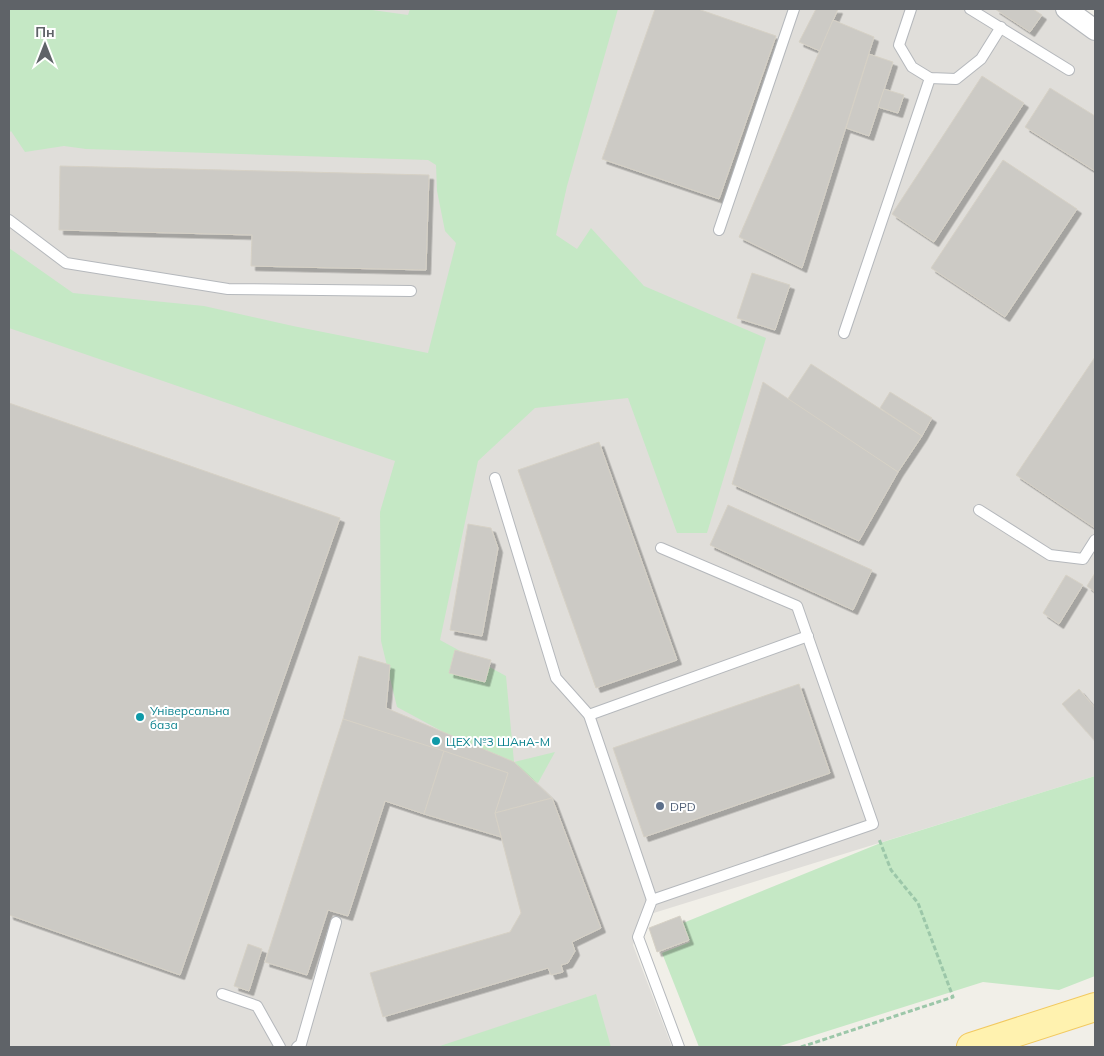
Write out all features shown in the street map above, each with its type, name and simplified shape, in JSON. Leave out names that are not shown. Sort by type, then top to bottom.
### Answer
[{"type":"main road","points":[[971,1047],[1095,1007]]},
{"type":"street","points":[[1066,9],[1095,30]]},
{"type":"lane","points":[[719,230],[794,9]]},
{"type":"lane","points":[[911,9],[899,45],[912,67],[930,78],[956,80],[980,59],[1001,27]]},
{"type":"lane","points":[[970,9],[1069,70]]},
{"type":"lane","points":[[844,333],[930,78]]},
{"type":"lane","points":[[9,220],[66,263],[228,290],[411,291]]},
{"type":"lane","points":[[495,478],[556,678],[589,715],[652,900],[638,937],[679,1047]]},
{"type":"lane","points":[[979,510],[1050,555],[1083,559],[1095,540]]},
{"type":"lane","points":[[652,900],[873,824],[797,606],[660,548]]},
{"type":"lane","points":[[589,715],[808,636]]},
{"type":"lane","points":[[297,1047],[301,1044],[336,922]]},
{"type":"lane","points":[[222,994],[257,1006],[280,1047]]},
{"type":"path","points":[[801,1047],[953,997],[918,903],[891,870],[873,824]]},
{"type":"shaded area","points":[[9,9],[1066,9],[1095,30],[1095,776],[644,916],[633,945],[672,1047],[9,1047]]},
{"type":"green space","points":[[9,9],[365,9],[408,15],[410,9],[618,9],[567,186],[556,235],[577,249],[591,228],[644,286],[766,338],[707,533],[677,533],[628,398],[535,408],[478,461],[440,640],[506,676],[514,762],[555,752],[538,783],[397,707],[381,641],[380,512],[395,461],[9,328],[9,248],[73,293],[204,306],[428,353],[456,243],[445,231],[437,191],[436,165],[428,160],[86,149],[64,146],[25,152],[11,131],[9,133]]},
{"type":"green space","points":[[1095,776],[1095,976],[1059,990],[983,982],[777,1047],[699,1047],[662,953],[690,942],[683,923],[883,842]]},
{"type":"green space","points":[[596,994],[611,1047],[437,1047]]},
{"type":"building","points":[[655,9],[698,9],[776,36],[719,199],[602,159]]},
{"type":"building","points":[[816,9],[838,9],[820,51],[799,42]]},
{"type":"building","points":[[995,9],[1033,9],[1042,15],[1030,32]]},
{"type":"building","points":[[833,20],[874,37],[802,268],[739,237]]},
{"type":"building","points":[[869,54],[893,62],[869,136],[846,128]]},
{"type":"building","points":[[982,76],[1024,103],[934,242],[892,214]]},
{"type":"building","points":[[1050,88],[1095,116],[1095,171],[1025,127]]},
{"type":"building","points":[[884,89],[904,95],[898,113],[878,107]]},
{"type":"building","points":[[1003,160],[1077,209],[1005,317],[931,268]]},
{"type":"building","points":[[60,166],[429,175],[426,270],[251,266],[252,235],[59,230]]},
{"type":"building","points":[[752,273],[790,285],[775,330],[737,318]]},
{"type":"building","points":[[1095,357],[1095,528],[1016,475]]},
{"type":"building","points":[[811,364],[922,436],[898,472],[787,400]]},
{"type":"building","points":[[763,382],[898,472],[859,541],[732,484]]},
{"type":"building","points":[[890,392],[932,418],[922,436],[880,408]]},
{"type":"building","name":"Універсальна база","points":[[9,403],[340,518],[180,975],[9,915]]},
{"type":"building","points":[[599,442],[677,660],[596,688],[518,470]]},
{"type":"building","points":[[728,505],[872,570],[853,610],[710,545]]},
{"type":"building","points":[[468,524],[491,528],[498,548],[482,636],[450,630]]},
{"type":"building","points":[[1095,573],[1095,592],[1087,586]]},
{"type":"building","points":[[1066,575],[1083,585],[1059,624],[1043,613]]},
{"type":"building","points":[[455,650],[491,660],[485,682],[449,673]]},
{"type":"building","name":"ЦЕХ №3 ШАнА-М","points":[[359,656],[390,665],[386,708],[514,762],[552,798],[495,813],[508,773],[343,719]]},
{"type":"building","points":[[799,684],[830,773],[644,837],[613,748]]},
{"type":"building","points":[[1079,689],[1095,708],[1095,741],[1062,704]]},
{"type":"building","points":[[343,719],[444,751],[424,814],[385,801],[348,916],[328,910],[307,975],[265,962]]},
{"type":"building","points":[[444,751],[508,773],[495,813],[501,837],[424,814]]},
{"type":"building","points":[[552,798],[601,928],[572,942],[575,951],[568,963],[561,965],[563,972],[551,975],[548,968],[383,1017],[370,973],[510,932],[521,913],[495,813]]},
{"type":"building","points":[[680,916],[689,940],[657,952],[649,928]]},
{"type":"building","points":[[248,944],[262,949],[249,991],[234,986]]},
{"type":"place","name":"Універсальна база","points":[[140,717]]},
{"type":"place","name":"ЦЕХ №3 ШАнА-М","points":[[436,741]]},
{"type":"place","name":"DPD","points":[[660,806]]}]
